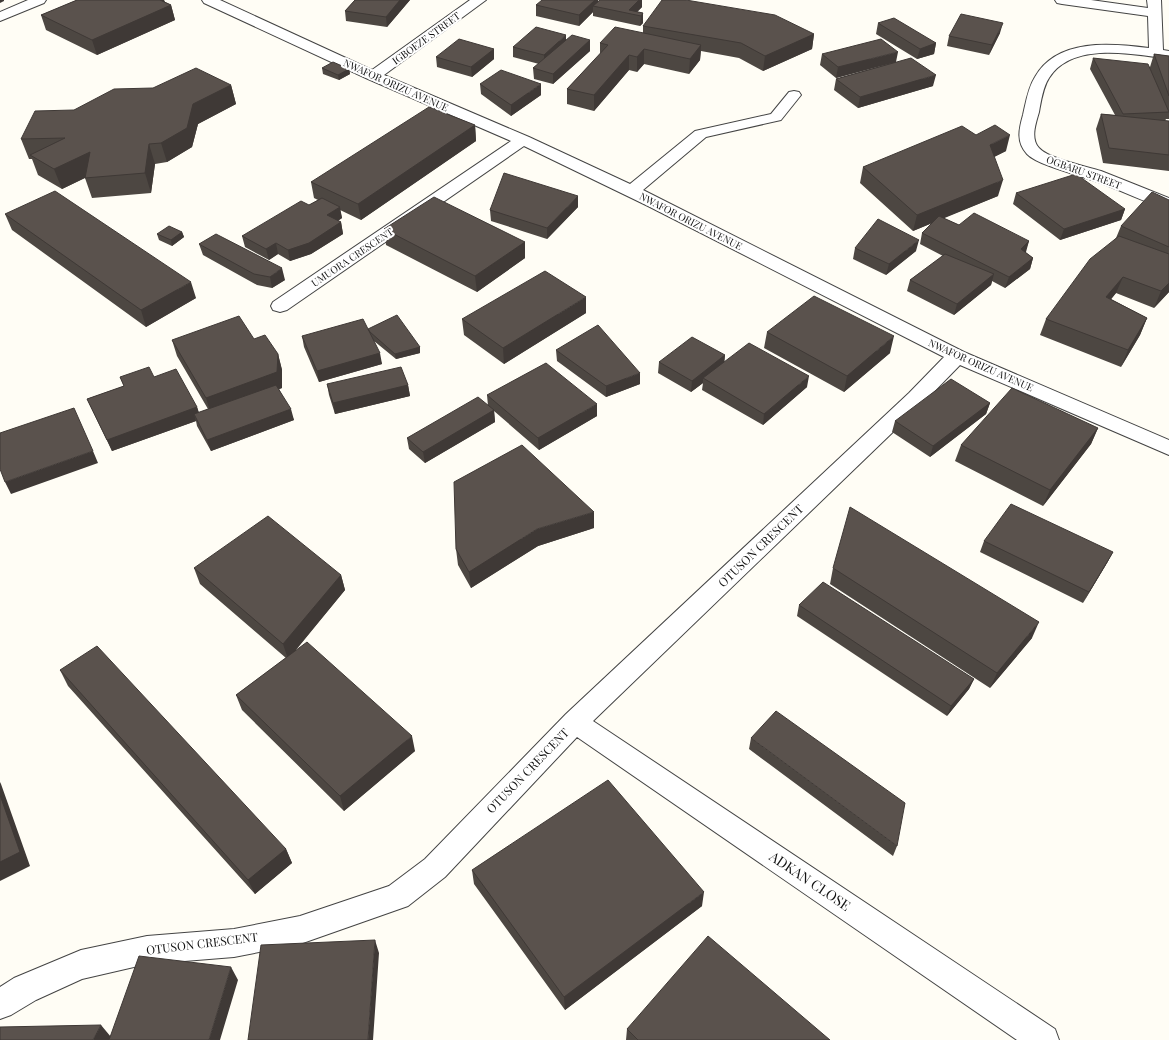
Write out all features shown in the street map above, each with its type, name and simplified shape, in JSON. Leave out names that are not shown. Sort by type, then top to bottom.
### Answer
[{"type":"street","points":[[0,17],[39,0]]},
{"type":"street","name":"NWAFOR ORIZU AVENUE","points":[[209,0],[373,76],[523,140],[632,191],[957,356],[1169,448]]},
{"type":"street","name":"IGBOEZE STREET","points":[[373,76],[479,0]]},
{"type":"street","points":[[1062,0],[1154,6]]},
{"type":"street","name":"OGBARU STREET","points":[[1154,6],[1163,54],[1123,48],[1100,49],[1070,54],[1055,62],[1042,76],[1032,104],[1026,136],[1027,144],[1034,153],[1044,158],[1083,170],[1169,204]]},
{"type":"street","points":[[632,191],[702,134],[776,117],[794,94]]},
{"type":"street","name":"UMUORA CRESCENT","points":[[280,306],[523,140]]},
{"type":"street","name":"OTUSON CRESCENT","points":[[0,1004],[25,989],[81,965],[147,950],[234,943],[300,930],[398,896],[435,868],[575,722],[910,404],[957,356]]},
{"type":"street","name":"ADKAN CLOSE","points":[[575,722],[1044,1040]]},
{"type":"building","points":[[77,0],[160,0],[171,5],[92,40],[41,15]]},
{"type":"building","points":[[355,0],[400,0],[386,17],[345,11]]},
{"type":"building","points":[[542,0],[595,0],[579,15],[536,5]]},
{"type":"building","points":[[600,0],[639,0],[629,10],[643,13],[641,16],[593,6]]},
{"type":"building","points":[[662,0],[686,0],[775,15],[814,34],[765,56],[741,43],[643,26]]},
{"type":"building","points":[[961,14],[1003,23],[992,45],[949,36]]},
{"type":"building","points":[[894,18],[936,43],[920,49],[878,23]]},
{"type":"building","points":[[536,27],[566,35],[544,55],[513,47]]},
{"type":"building","points":[[615,27],[701,45],[690,59],[644,49],[637,57],[629,55],[594,95],[567,89],[608,45],[600,43]]},
{"type":"building","points":[[572,35],[590,40],[553,74],[533,68]]},
{"type":"building","points":[[459,39],[494,49],[471,67],[436,57]]},
{"type":"building","points":[[881,39],[898,52],[838,67],[822,54]]},
{"type":"building","points":[[1154,54],[1169,56],[1169,96]]},
{"type":"building","points":[[911,58],[936,75],[860,97],[836,79]]},
{"type":"building","points":[[1093,58],[1148,64],[1169,112],[1123,114]]},
{"type":"building","points":[[333,62],[349,69],[338,75],[322,68]]},
{"type":"building","points":[[196,68],[231,85],[193,104],[187,128],[161,143],[149,144],[145,173],[85,178],[90,152],[54,169],[30,155],[65,138],[21,139],[35,111],[74,110],[114,89],[153,88]]},
{"type":"building","points":[[501,70],[541,84],[511,105],[480,84]]},
{"type":"building","points":[[429,107],[475,125],[358,204],[311,182]]},
{"type":"building","points":[[1101,114],[1169,121],[1169,155],[1109,148]]},
{"type":"building","points":[[995,125],[1010,135],[990,145],[1003,180],[917,215],[863,167],[962,126],[976,135]]},
{"type":"building","points":[[504,173],[578,196],[547,228],[490,210]]},
{"type":"building","points":[[1076,174],[1125,209],[1064,229],[1016,193]]},
{"type":"building","points":[[55,191],[191,282],[141,310],[5,214]]},
{"type":"building","points":[[1152,192],[1169,200],[1169,247],[1121,226]]},
{"type":"building","points":[[434,197],[525,242],[475,276],[384,229]]},
{"type":"building","points":[[322,198],[340,207],[327,215],[341,222],[309,243],[288,250],[276,243],[266,249],[242,236],[301,201],[309,205]]},
{"type":"building","points":[[974,213],[1029,241],[1021,249],[1033,258],[1009,277],[922,233],[939,216],[959,225]]},
{"type":"building","points":[[878,219],[919,240],[889,264],[855,248]]},
{"type":"building","points":[[169,226],[182,232],[171,240],[157,234]]},
{"type":"building","points":[[216,234],[282,268],[270,277],[254,274],[199,244]]},
{"type":"building","points":[[1119,236],[1169,254],[1169,283],[1161,291],[1123,277],[1106,297],[1147,318],[1128,350],[1046,319],[1090,259]]},
{"type":"building","points":[[945,254],[994,274],[957,304],[910,280]]},
{"type":"building","points":[[545,271],[586,297],[503,348],[462,319]]},
{"type":"building","points":[[814,296],[894,336],[847,376],[767,332]]},
{"type":"building","points":[[397,315],[420,347],[395,354],[368,329]]},
{"type":"building","points":[[239,316],[254,339],[265,335],[278,354],[277,372],[206,398],[172,340]]},
{"type":"building","points":[[363,319],[380,353],[317,371],[302,336]]},
{"type":"building","points":[[598,325],[640,373],[606,386],[556,350]]},
{"type":"building","points":[[692,337],[725,355],[692,381],[659,362]]},
{"type":"building","points":[[749,343],[809,376],[764,414],[703,378]]},
{"type":"building","points":[[546,363],[597,404],[538,438],[487,395]]},
{"type":"building","points":[[149,367],[154,377],[176,369],[197,407],[107,440],[87,399],[124,386],[120,377]]},
{"type":"building","points":[[401,367],[408,385],[333,403],[327,384]]},
{"type":"building","points":[[951,379],[990,403],[933,446],[895,421]]},
{"type":"building","points":[[276,385],[291,409],[207,440],[194,414]]},
{"type":"building","points":[[1012,388],[1098,428],[1050,490],[961,445]]},
{"type":"building","points":[[478,397],[494,410],[423,452],[407,438]]},
{"type":"building","points":[[74,408],[93,451],[5,482],[0,469],[0,433]]},
{"type":"building","points":[[522,445],[594,512],[537,529],[469,572],[456,549],[454,482]]},
{"type":"building","points":[[1011,504],[1113,552],[1089,592],[984,541]]},
{"type":"building","points":[[850,507],[1039,622],[997,673],[833,568]]},
{"type":"building","points":[[268,516],[341,575],[283,644],[194,568]]},
{"type":"building","points":[[823,582],[974,679],[951,706],[799,605]]},
{"type":"building","points":[[307,642],[412,736],[340,796],[236,695]]},
{"type":"building","points":[[97,646],[286,849],[248,880],[60,670]]},
{"type":"building","points":[[776,711],[905,803],[897,846],[751,738]]},
{"type":"building","points":[[608,780],[704,892],[564,997],[472,870]]},
{"type":"building","points":[[0,795],[20,852],[0,862]]},
{"type":"building","points":[[708,936],[830,1040],[638,1040],[627,1029]]},
{"type":"building","points":[[375,940],[368,1040],[248,1040],[261,945]]},
{"type":"building","points":[[139,956],[231,967],[209,1040],[109,1040]]},
{"type":"building","points":[[101,1025],[93,1040],[0,1040],[0,1027]]}]
